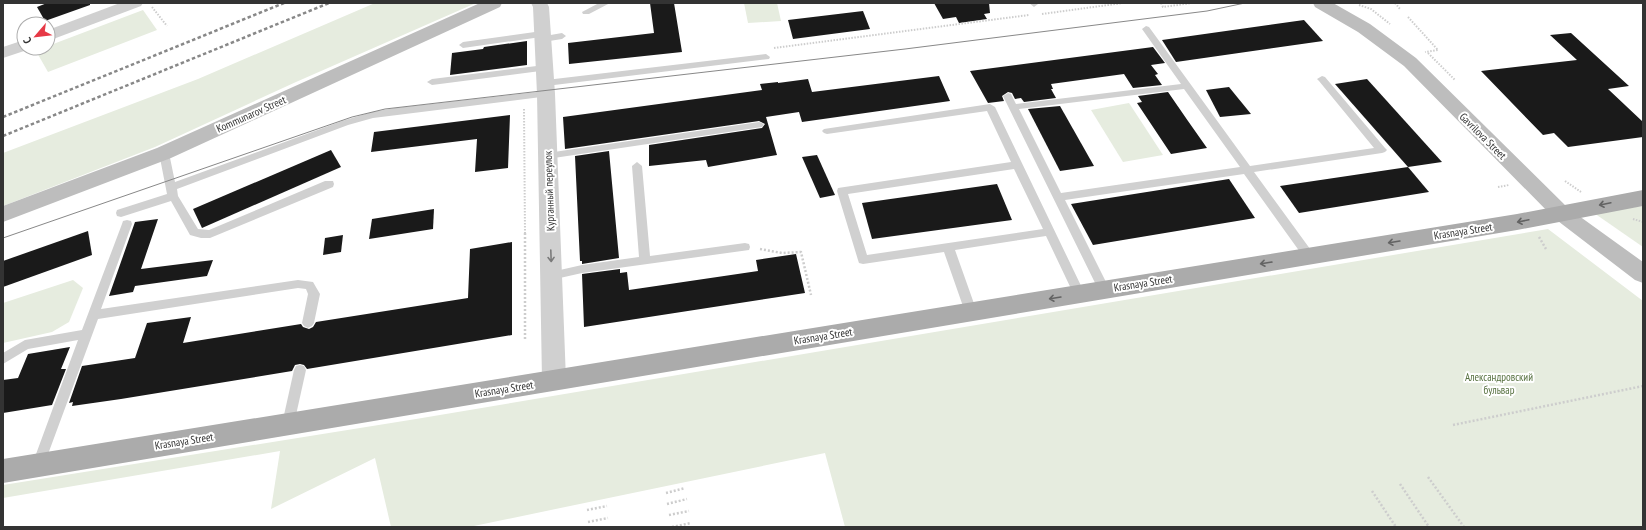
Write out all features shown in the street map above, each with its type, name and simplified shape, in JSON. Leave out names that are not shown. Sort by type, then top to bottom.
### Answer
[{"type":"main road","name":"Kommunarov Street","points":[[3,214],[164,153],[494,3]]},
{"type":"main road","name":"Gavrilova Street","points":[[1321,3],[1364,28],[1410,62],[1561,213],[1643,274]]},
{"type":"main road","name":"Krasnaya Street","points":[[3,471],[1517,222],[1643,198]]},
{"type":"street","points":[[56,33],[135,3]]},
{"type":"street","name":"Курганный переулок","points":[[539,3],[541,7],[546,82],[554,380]]},
{"type":"street","points":[[3,52],[16,48]]},
{"type":"lane","points":[[586,12],[606,3]]},
{"type":"lane","points":[[1146,29],[1309,256]]},
{"type":"lane","points":[[463,45],[562,36]]},
{"type":"lane","points":[[38,465],[94,315],[124,218],[172,192],[345,124],[372,115],[546,82],[766,57]]},
{"type":"lane","points":[[1058,197],[1382,150],[1322,79]]},
{"type":"lane","points":[[432,82],[546,82]]},
{"type":"lane","points":[[1014,107],[1187,86]]},
{"type":"lane","points":[[1008,96],[1104,290]]},
{"type":"lane","points":[[826,131],[990,107],[1079,294]]},
{"type":"lane","points":[[547,156],[759,125]]},
{"type":"lane","points":[[164,153],[172,192],[194,232],[201,234],[210,234],[329,184]]},
{"type":"lane","points":[[1017,165],[842,191],[863,260],[1049,232]]},
{"type":"lane","points":[[637,166],[645,260]]},
{"type":"lane","points":[[551,276],[582,269],[745,247]]},
{"type":"lane","points":[[948,247],[971,312]]},
{"type":"lane","points":[[94,315],[298,284],[309,285],[314,294],[308,323]]},
{"type":"lane","points":[[3,359],[25,345],[86,334]]},
{"type":"lane","points":[[288,424],[300,370]]},
{"type":"path","points":[[149,3],[167,26]]},
{"type":"path","points":[[772,48],[1123,3]]},
{"type":"path","points":[[1161,3],[1163,7],[1192,3]]},
{"type":"path","points":[[1394,3],[1400,9]]},
{"type":"path","points":[[1408,17],[1438,50],[1425,52]]},
{"type":"path","points":[[524,107],[525,339]]},
{"type":"path","points":[[1539,237],[1546,249]]},
{"type":"path","points":[[745,247],[782,253],[801,252],[812,295]]},
{"type":"path","points":[[1453,425],[1643,386]]},
{"type":"path","points":[[1428,477],[1464,527]]},
{"type":"path","points":[[1400,484],[1429,527]]},
{"type":"path","points":[[666,493],[685,488]]},
{"type":"path","points":[[1372,491],[1396,527]]},
{"type":"path","points":[[667,504],[687,499]]},
{"type":"path","points":[[587,510],[607,506]]},
{"type":"path","points":[[669,516],[689,511]]},
{"type":"path","points":[[588,522],[608,518]]},
{"type":"path","points":[[672,527],[691,523]]},
{"type":"green space","points":[[375,3],[476,3],[296,82],[155,147],[3,206],[3,153],[198,79]]},
{"type":"green space","points":[[744,3],[777,3],[781,21],[748,23]]},
{"type":"green space","points":[[143,10],[157,30],[48,72],[39,56],[56,56],[56,43]]},
{"type":"green space","points":[[1129,103],[1163,155],[1123,162],[1091,110]]},
{"type":"green space","points":[[1643,206],[1643,247],[1594,213]]},
{"type":"green space","name":"Александровский бульвар","points":[[1548,229],[1643,301],[1643,527],[845,527],[825,453],[469,527],[391,527],[375,458],[271,509],[280,451],[3,498],[3,485],[416,419]]},
{"type":"green space","points":[[73,280],[83,288],[69,322],[52,332],[3,343],[3,303]]},
{"type":"building","points":[[47,3],[90,3],[90,5],[56,17],[42,16],[37,7]]},
{"type":"building","points":[[650,3],[674,3],[682,52],[569,64],[568,43],[654,33]]},
{"type":"building","points":[[934,3],[989,3],[990,13],[984,14],[987,19],[959,23],[956,17],[943,19]]},
{"type":"building","points":[[863,11],[870,29],[793,39],[788,20]]},
{"type":"building","points":[[1304,20],[1323,41],[1176,62],[1162,40]]},
{"type":"building","points":[[1571,33],[1629,86],[1608,89],[1643,122],[1643,137],[1568,147],[1554,133],[1543,135],[1481,71],[1577,60],[1550,35]]},
{"type":"building","points":[[527,41],[527,65],[450,75],[452,53]]},
{"type":"building","points":[[1153,47],[1165,63],[1151,65],[1158,74],[1155,75],[1162,85],[1133,88],[1124,74],[1051,84],[1053,89],[1051,89],[1056,98],[1024,102],[1021,98],[1015,99],[1012,93],[1008,92],[1002,96],[1004,101],[988,103],[970,71]]},
{"type":"building","points":[[939,76],[950,101],[802,122],[799,112],[766,117],[777,155],[708,167],[706,160],[649,166],[649,145],[762,128],[765,124],[759,121],[565,149],[563,117],[762,90],[760,84],[778,82],[808,79],[812,92]]},
{"type":"building","points":[[1367,79],[1442,162],[1408,167],[1335,84]]},
{"type":"building","points":[[1229,87],[1251,114],[1220,117],[1206,90]]},
{"type":"building","points":[[1168,92],[1207,148],[1171,154],[1137,103],[1142,102],[1138,96]]},
{"type":"building","points":[[1060,106],[1094,166],[1060,171],[1028,109]]},
{"type":"building","points":[[510,115],[508,168],[475,172],[477,139],[371,152],[374,132]]},
{"type":"building","points":[[331,150],[341,167],[202,228],[193,209]]},
{"type":"building","points":[[609,151],[619,258],[582,264],[582,261],[580,261],[575,156]]},
{"type":"building","points":[[817,155],[835,195],[820,198],[802,157]]},
{"type":"building","points":[[1408,167],[1429,192],[1299,213],[1280,186]]},
{"type":"building","points":[[1229,179],[1255,218],[1093,245],[1071,204]]},
{"type":"building","points":[[997,184],[1012,220],[872,239],[862,203]]},
{"type":"building","points":[[434,209],[433,229],[369,239],[372,219]]},
{"type":"building","points":[[158,219],[141,269],[213,260],[207,276],[135,286],[133,292],[109,296],[135,222]]},
{"type":"building","points":[[88,231],[92,255],[3,287],[3,261]]},
{"type":"building","points":[[343,235],[341,252],[323,255],[325,238]]},
{"type":"building","points":[[512,242],[512,335],[307,369],[304,365],[300,364],[295,365],[292,371],[121,399],[72,406],[73,402],[69,403],[82,366],[135,358],[147,323],[191,317],[183,343],[301,324],[303,327],[309,329],[313,327],[316,322],[468,298],[470,249]]},
{"type":"building","points":[[796,254],[805,293],[584,327],[582,274],[620,269],[620,273],[627,272],[629,290],[758,271],[756,260]]},
{"type":"building","points":[[70,347],[61,369],[66,369],[52,405],[3,413],[3,380],[18,378],[28,354]]},
{"type":"tram line","points":[[3,238],[352,117],[385,109],[905,49],[1207,11],[1245,3]]},
{"type":"railway","points":[[3,117],[284,3]]},
{"type":"railway","points":[[3,136],[329,3]]}]
